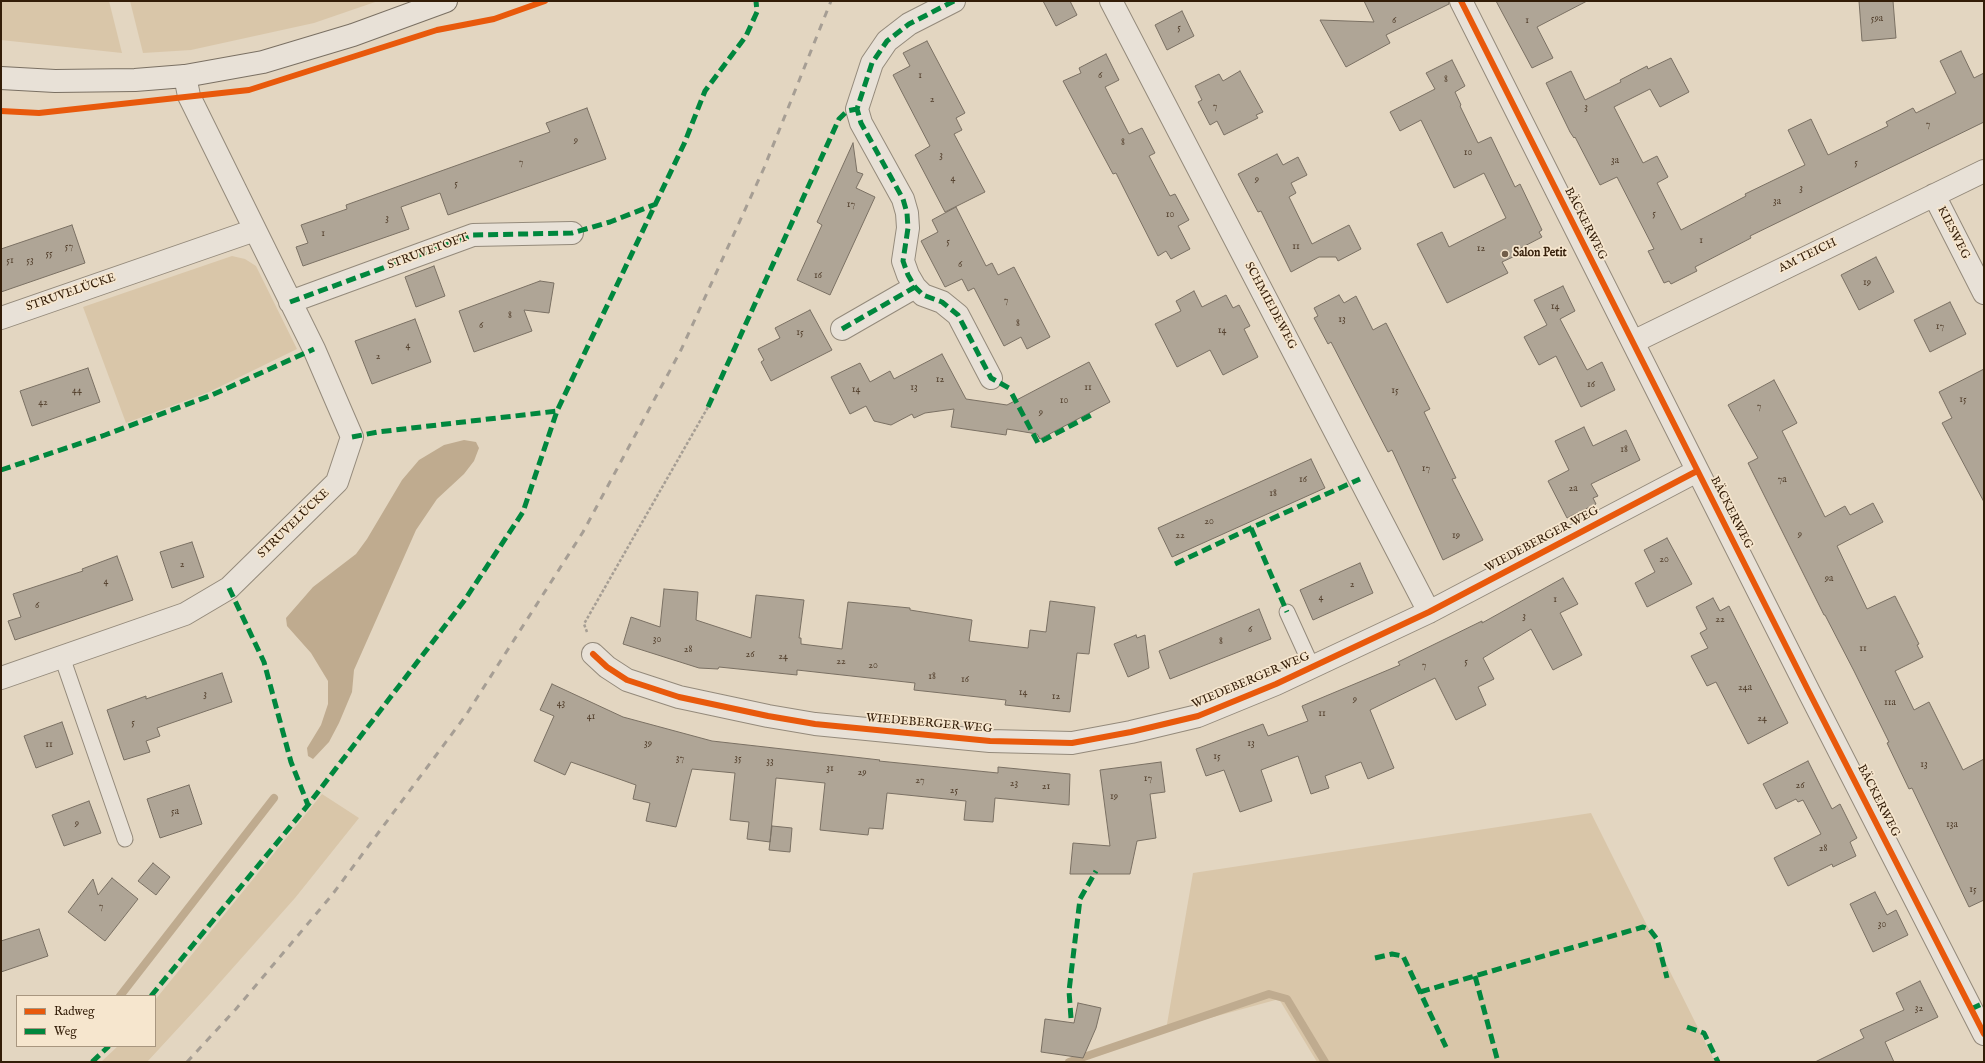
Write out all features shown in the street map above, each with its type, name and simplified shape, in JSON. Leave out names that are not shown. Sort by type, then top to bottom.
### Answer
[{"type":"street","points":[[1,78],[55,81],[135,80],[185,76],[263,62],[353,35],[446,1]]},
{"type":"street","points":[[954,1],[909,24],[886,41],[872,63],[857,109],[861,123],[903,200],[907,214],[908,228],[903,261],[915,287],[923,295],[942,302],[958,315],[991,378]]},
{"type":"street","name":"SCHMIEDEWEG","points":[[1111,1],[1429,612]]},
{"type":"street","name":"BÄCKERWEG","points":[[1461,1],[1697,471],[1978,1006],[1984,1034]]},
{"type":"street","name":"STRUVELÜCKE","points":[[1,678],[184,614],[229,588],[337,482],[352,437],[314,349],[189,96],[185,76]]},
{"type":"street","name":"AM TEICH","points":[[1633,342],[1984,171]]},
{"type":"street","name":"KIESWEG","points":[[1934,195],[1984,293]]},
{"type":"street","name":"STRUVELÜCKE","points":[[1,318],[255,230]]},
{"type":"street","name":"STRUVETOFT","points":[[290,302],[474,235],[572,233]]},
{"type":"street","points":[[842,329],[915,287]]},
{"type":"street","name":"WIEDEBERGER WEG","points":[[593,654],[607,667],[627,680],[679,697],[816,724],[990,741],[1072,743],[1131,732],[1198,716],[1312,667],[1429,612],[1697,471]]},
{"type":"lane","points":[[1288,612],[1312,667]]},
{"type":"lane","points":[[62,656],[125,839]]},
{"type":"path","points":[[593,654],[584,624],[708,407]]},
{"type":"shaded area","points":[[1,1],[109,1],[122,53],[1,40]]},
{"type":"shaded area","points":[[130,1],[378,1],[314,23],[191,50],[143,53]]},
{"type":"shaded area","points":[[232,256],[245,259],[256,266],[297,349],[209,392],[126,423],[83,307]]},
{"type":"shaded area","points":[[464,440],[476,442],[479,448],[474,461],[464,474],[437,499],[416,530],[354,670],[352,692],[339,723],[329,742],[313,759],[308,756],[307,748],[321,725],[328,704],[328,681],[311,653],[287,626],[286,618],[313,587],[356,554],[367,539],[402,480],[419,460],[444,445]]},
{"type":"shaded area","points":[[322,794],[359,818],[295,898],[147,1062],[101,1062],[117,1047],[156,1047],[156,999]]},
{"type":"shaded area","points":[[1591,813],[1715,1062],[1317,1062],[1279,999],[1166,1030],[1193,873]]},
{"type":"building","points":[[1043,1],[1070,1],[1077,15],[1056,26]]},
{"type":"building","points":[[1364,1],[1449,1],[1449,4],[1386,35],[1390,43],[1346,67],[1320,20],[1374,22]]},
{"type":"building","points":[[1496,1],[1587,1],[1537,27],[1553,58],[1532,68]]},
{"type":"building","points":[[1859,1],[1893,1],[1896,38],[1862,41]]},
{"type":"building","points":[[1182,11],[1194,36],[1167,50],[1155,25]]},
{"type":"building","points":[[927,41],[965,113],[956,118],[962,130],[954,134],[985,192],[945,212],[915,155],[930,146],[893,75],[910,66],[903,53]]},
{"type":"building","points":[[1961,51],[1974,78],[1984,73],[1984,122],[1750,236],[1751,238],[1695,267],[1697,271],[1671,284],[1669,281],[1664,283],[1648,251],[1654,249],[1617,177],[1600,185],[1575,137],[1574,138],[1570,132],[1546,83],[1571,71],[1585,100],[1621,82],[1620,80],[1647,66],[1648,69],[1671,58],[1689,92],[1660,107],[1650,89],[1614,107],[1643,163],[1657,156],[1668,177],[1657,183],[1681,230],[1746,196],[1745,194],[1805,165],[1788,130],[1811,119],[1828,155],[1888,126],[1886,122],[1913,108],[1916,113],[1956,93],[1940,61]]},
{"type":"building","points":[[1106,54],[1119,80],[1105,87],[1129,134],[1142,128],[1155,153],[1149,156],[1170,196],[1175,194],[1189,220],[1178,226],[1190,249],[1171,259],[1166,251],[1158,256],[1116,173],[1113,174],[1063,81],[1081,73],[1079,68]]},
{"type":"building","points":[[1452,60],[1465,86],[1455,92],[1478,143],[1491,137],[1515,187],[1520,184],[1542,230],[1539,232],[1542,237],[1513,252],[1515,256],[1502,262],[1508,273],[1447,303],[1417,244],[1442,232],[1449,247],[1506,218],[1484,173],[1454,188],[1421,120],[1400,131],[1390,112],[1435,89],[1426,73]]},
{"type":"building","points":[[1240,71],[1263,112],[1256,115],[1258,118],[1224,135],[1217,121],[1210,125],[1198,102],[1202,100],[1195,86],[1219,74],[1223,81]]},
{"type":"building","points":[[587,108],[606,159],[448,215],[440,193],[401,207],[409,229],[303,266],[296,247],[308,243],[301,225],[347,209],[346,205],[550,132],[546,123]]},
{"type":"building","points":[[853,143],[857,172],[863,174],[856,188],[875,197],[830,295],[797,280],[822,225],[817,222]]},
{"type":"building","points":[[1277,154],[1283,165],[1298,157],[1307,175],[1291,183],[1296,193],[1289,197],[1312,244],[1349,225],[1361,249],[1338,261],[1336,257],[1319,257],[1291,272],[1261,211],[1258,212],[1238,174]]},
{"type":"building","points":[[956,207],[986,266],[992,263],[998,275],[1014,267],[1050,337],[1027,349],[1021,337],[1004,346],[974,288],[968,291],[962,279],[945,287],[921,241],[938,232],[932,220]]},
{"type":"building","points":[[72,225],[85,263],[1,292],[1,249]]},
{"type":"building","points":[[1876,257],[1894,292],[1859,310],[1841,275]]},
{"type":"building","points":[[434,266],[445,296],[416,307],[405,277]]},
{"type":"building","points":[[540,281],[554,283],[549,313],[524,310],[532,331],[474,352],[459,311]]},
{"type":"building","points":[[1563,286],[1575,311],[1560,319],[1587,370],[1602,362],[1615,390],[1581,407],[1556,356],[1539,365],[1524,337],[1547,325],[1534,300]]},
{"type":"building","points":[[1194,291],[1202,307],[1226,295],[1233,308],[1239,305],[1250,326],[1244,329],[1258,357],[1223,375],[1210,350],[1177,367],[1155,324],[1181,311],[1176,301]]},
{"type":"building","points":[[1339,295],[1344,303],[1356,296],[1373,330],[1386,323],[1430,409],[1424,412],[1456,478],[1452,479],[1483,540],[1443,560],[1392,450],[1388,452],[1331,342],[1328,344],[1314,318],[1318,316],[1314,308]]},
{"type":"building","points":[[1950,302],[1966,334],[1930,352],[1914,320]]},
{"type":"building","points":[[810,310],[832,350],[771,381],[761,362],[764,360],[758,349],[780,338],[775,328]]},
{"type":"building","points":[[415,319],[431,362],[372,384],[355,341]]},
{"type":"building","points":[[942,354],[966,399],[1007,405],[1089,362],[1110,402],[1040,439],[1037,434],[1007,429],[1006,435],[951,427],[954,409],[925,413],[914,418],[912,414],[891,425],[874,421],[866,406],[850,414],[831,377],[860,363],[870,382],[890,371],[894,379]]},
{"type":"building","points":[[88,368],[100,402],[32,426],[20,391]]},
{"type":"building","points":[[1984,369],[1984,502],[1942,423],[1952,418],[1939,392]]},
{"type":"building","points":[[1774,380],[1797,423],[1782,431],[1825,517],[1845,506],[1850,515],[1873,503],[1883,522],[1837,546],[1867,609],[1895,596],[1919,644],[1917,645],[1923,657],[1895,671],[1914,710],[1929,702],[1963,770],[1984,759],[1984,900],[1969,907],[1912,788],[1909,789],[1887,743],[1889,742],[1854,671],[1824,615],[1748,463],[1758,458],[1728,405]]},
{"type":"building","points":[[1584,427],[1593,446],[1626,430],[1640,460],[1591,484],[1598,496],[1593,498],[1596,504],[1567,518],[1548,481],[1569,470],[1555,441]]},
{"type":"building","points":[[1311,459],[1325,488],[1172,557],[1158,528]]},
{"type":"building","points":[[1667,538],[1692,584],[1647,607],[1635,583],[1655,572],[1644,550]]},
{"type":"building","points":[[192,542],[204,577],[172,588],[160,552]]},
{"type":"building","points":[[117,556],[133,600],[15,640],[8,621],[21,617],[13,594],[83,571],[82,569]]},
{"type":"building","points":[[1360,563],[1373,593],[1313,620],[1300,590]]},
{"type":"building","points":[[1563,578],[1578,604],[1560,613],[1582,655],[1553,670],[1531,629],[1483,658],[1494,679],[1478,687],[1486,705],[1456,720],[1435,678],[1370,710],[1394,768],[1368,779],[1361,762],[1325,776],[1329,788],[1311,794],[1298,756],[1261,770],[1272,801],[1240,812],[1224,770],[1206,776],[1196,749],[1263,724],[1268,736],[1308,721],[1302,706],[1400,665],[1398,662],[1482,621],[1482,623]]},
{"type":"building","points":[[664,589],[698,592],[696,620],[751,638],[756,595],[804,600],[799,638],[801,638],[801,644],[842,649],[848,602],[910,608],[910,610],[972,620],[969,641],[1028,648],[1030,630],[1046,632],[1050,601],[1095,607],[1089,654],[1077,653],[1070,712],[1005,705],[1006,700],[914,690],[915,683],[797,670],[797,675],[719,667],[718,669],[699,668],[623,644],[631,617],[660,627]]},
{"type":"building","points":[[1713,598],[1720,611],[1729,606],[1788,723],[1748,744],[1716,682],[1707,686],[1691,656],[1708,648],[1700,633],[1707,629],[1696,607]]},
{"type":"building","points":[[1259,609],[1271,639],[1170,679],[1159,651]]},
{"type":"building","points":[[1136,635],[1137,638],[1145,635],[1149,668],[1128,677],[1114,644]]},
{"type":"building","points":[[222,673],[232,702],[157,728],[160,736],[146,741],[150,752],[124,760],[107,710],[146,696],[146,699]]},
{"type":"building","points":[[552,684],[623,717],[712,741],[880,760],[879,761],[998,773],[998,767],[1070,774],[1069,805],[995,798],[993,822],[964,820],[966,801],[887,793],[883,829],[869,828],[868,835],[820,830],[825,783],[776,778],[770,842],[747,839],[749,822],[730,820],[735,773],[692,769],[676,827],[646,821],[650,803],[633,799],[636,785],[571,762],[565,775],[534,761],[554,716],[540,710]]},
{"type":"building","points":[[62,722],[73,754],[36,768],[24,736]]},
{"type":"building","points":[[1808,761],[1832,809],[1840,804],[1857,838],[1850,842],[1856,856],[1833,867],[1832,864],[1788,886],[1774,858],[1821,834],[1803,800],[1798,802],[1796,799],[1776,809],[1763,784]]},
{"type":"building","points":[[1161,762],[1165,792],[1150,794],[1156,838],[1137,841],[1130,874],[1070,874],[1073,843],[1110,846],[1100,770]]},
{"type":"building","points":[[189,785],[202,824],[160,838],[147,799]]},
{"type":"building","points":[[89,801],[101,833],[64,846],[52,815]]},
{"type":"building","points":[[772,826],[792,828],[790,852],[769,850]]},
{"type":"building","points":[[153,863],[170,877],[156,895],[138,881]]},
{"type":"building","points":[[112,878],[138,899],[105,941],[68,912],[93,879],[98,895]]},
{"type":"building","points":[[1875,892],[1887,915],[1896,910],[1908,935],[1873,952],[1850,904]]},
{"type":"building","points":[[39,929],[48,956],[1,972],[1,941]]},
{"type":"building","points":[[1920,981],[1938,1017],[1885,1042],[1894,1062],[1815,1062],[1864,1038],[1860,1030],[1904,1010],[1896,993]]},
{"type":"building","points":[[1078,1003],[1101,1008],[1096,1028],[1083,1058],[1041,1052],[1045,1019],[1074,1023]]},
{"type":"waterway","points":[[121,995],[274,798]]},
{"type":"waterway","points":[[1069,1062],[1269,994],[1287,999],[1325,1062]]},
{"type":"railway","points":[[187,1062],[236,1009],[332,895],[466,715],[583,532],[681,350],[764,168],[831,1]]},
{"type":"marked path","points":[[152,995],[308,805],[464,601],[523,512],[557,411],[684,144],[705,91],[746,36],[757,12],[756,1]]},
{"type":"marked path","points":[[954,1],[909,24],[887,41],[872,63],[857,109],[861,123],[903,199],[907,213],[908,228],[903,261],[908,275],[915,287],[923,295],[942,302],[958,315],[991,378],[1009,388]]},
{"type":"marked path","points":[[708,407],[839,119],[847,111],[857,109]]},
{"type":"marked path","points":[[290,302],[473,235],[572,233],[610,222],[656,204]]},
{"type":"marked path","points":[[842,329],[915,287]]},
{"type":"marked path","points":[[1,470],[105,435],[212,395],[314,349]]},
{"type":"marked path","points":[[1012,394],[1038,443],[1093,414]]},
{"type":"marked path","points":[[352,437],[378,432],[557,411]]},
{"type":"marked path","points":[[1175,564],[1360,479]]},
{"type":"marked path","points":[[1251,528],[1287,612]]},
{"type":"marked path","points":[[229,588],[264,662],[291,762],[308,805]]},
{"type":"marked path","points":[[1071,1018],[1069,991],[1080,899],[1096,871]]},
{"type":"marked path","points":[[1420,992],[1643,927],[1650,930],[1657,939],[1667,978]]},
{"type":"marked path","points":[[1375,958],[1392,954],[1403,956],[1446,1047]]},
{"type":"marked path","points":[[1475,976],[1498,1062]]},
{"type":"marked path","points":[[1971,1009],[1984,1003]]},
{"type":"marked path","points":[[1687,1027],[1704,1033],[1718,1062]]},
{"type":"marked path","points":[[92,1062],[108,1047]]},
{"type":"cycle path","points":[[1,111],[39,113],[249,90],[437,30],[494,19],[545,1]]},
{"type":"cycle path","points":[[1461,1],[1809,692],[1984,1034]]},
{"type":"cycle path","points":[[593,654],[607,667],[627,680],[679,697],[768,716],[815,724],[990,741],[1072,743],[1131,732],[1198,716],[1276,684],[1429,612],[1697,471]]},
{"type":"place","name":"Salon Petit","points":[[1505,254]]}]
